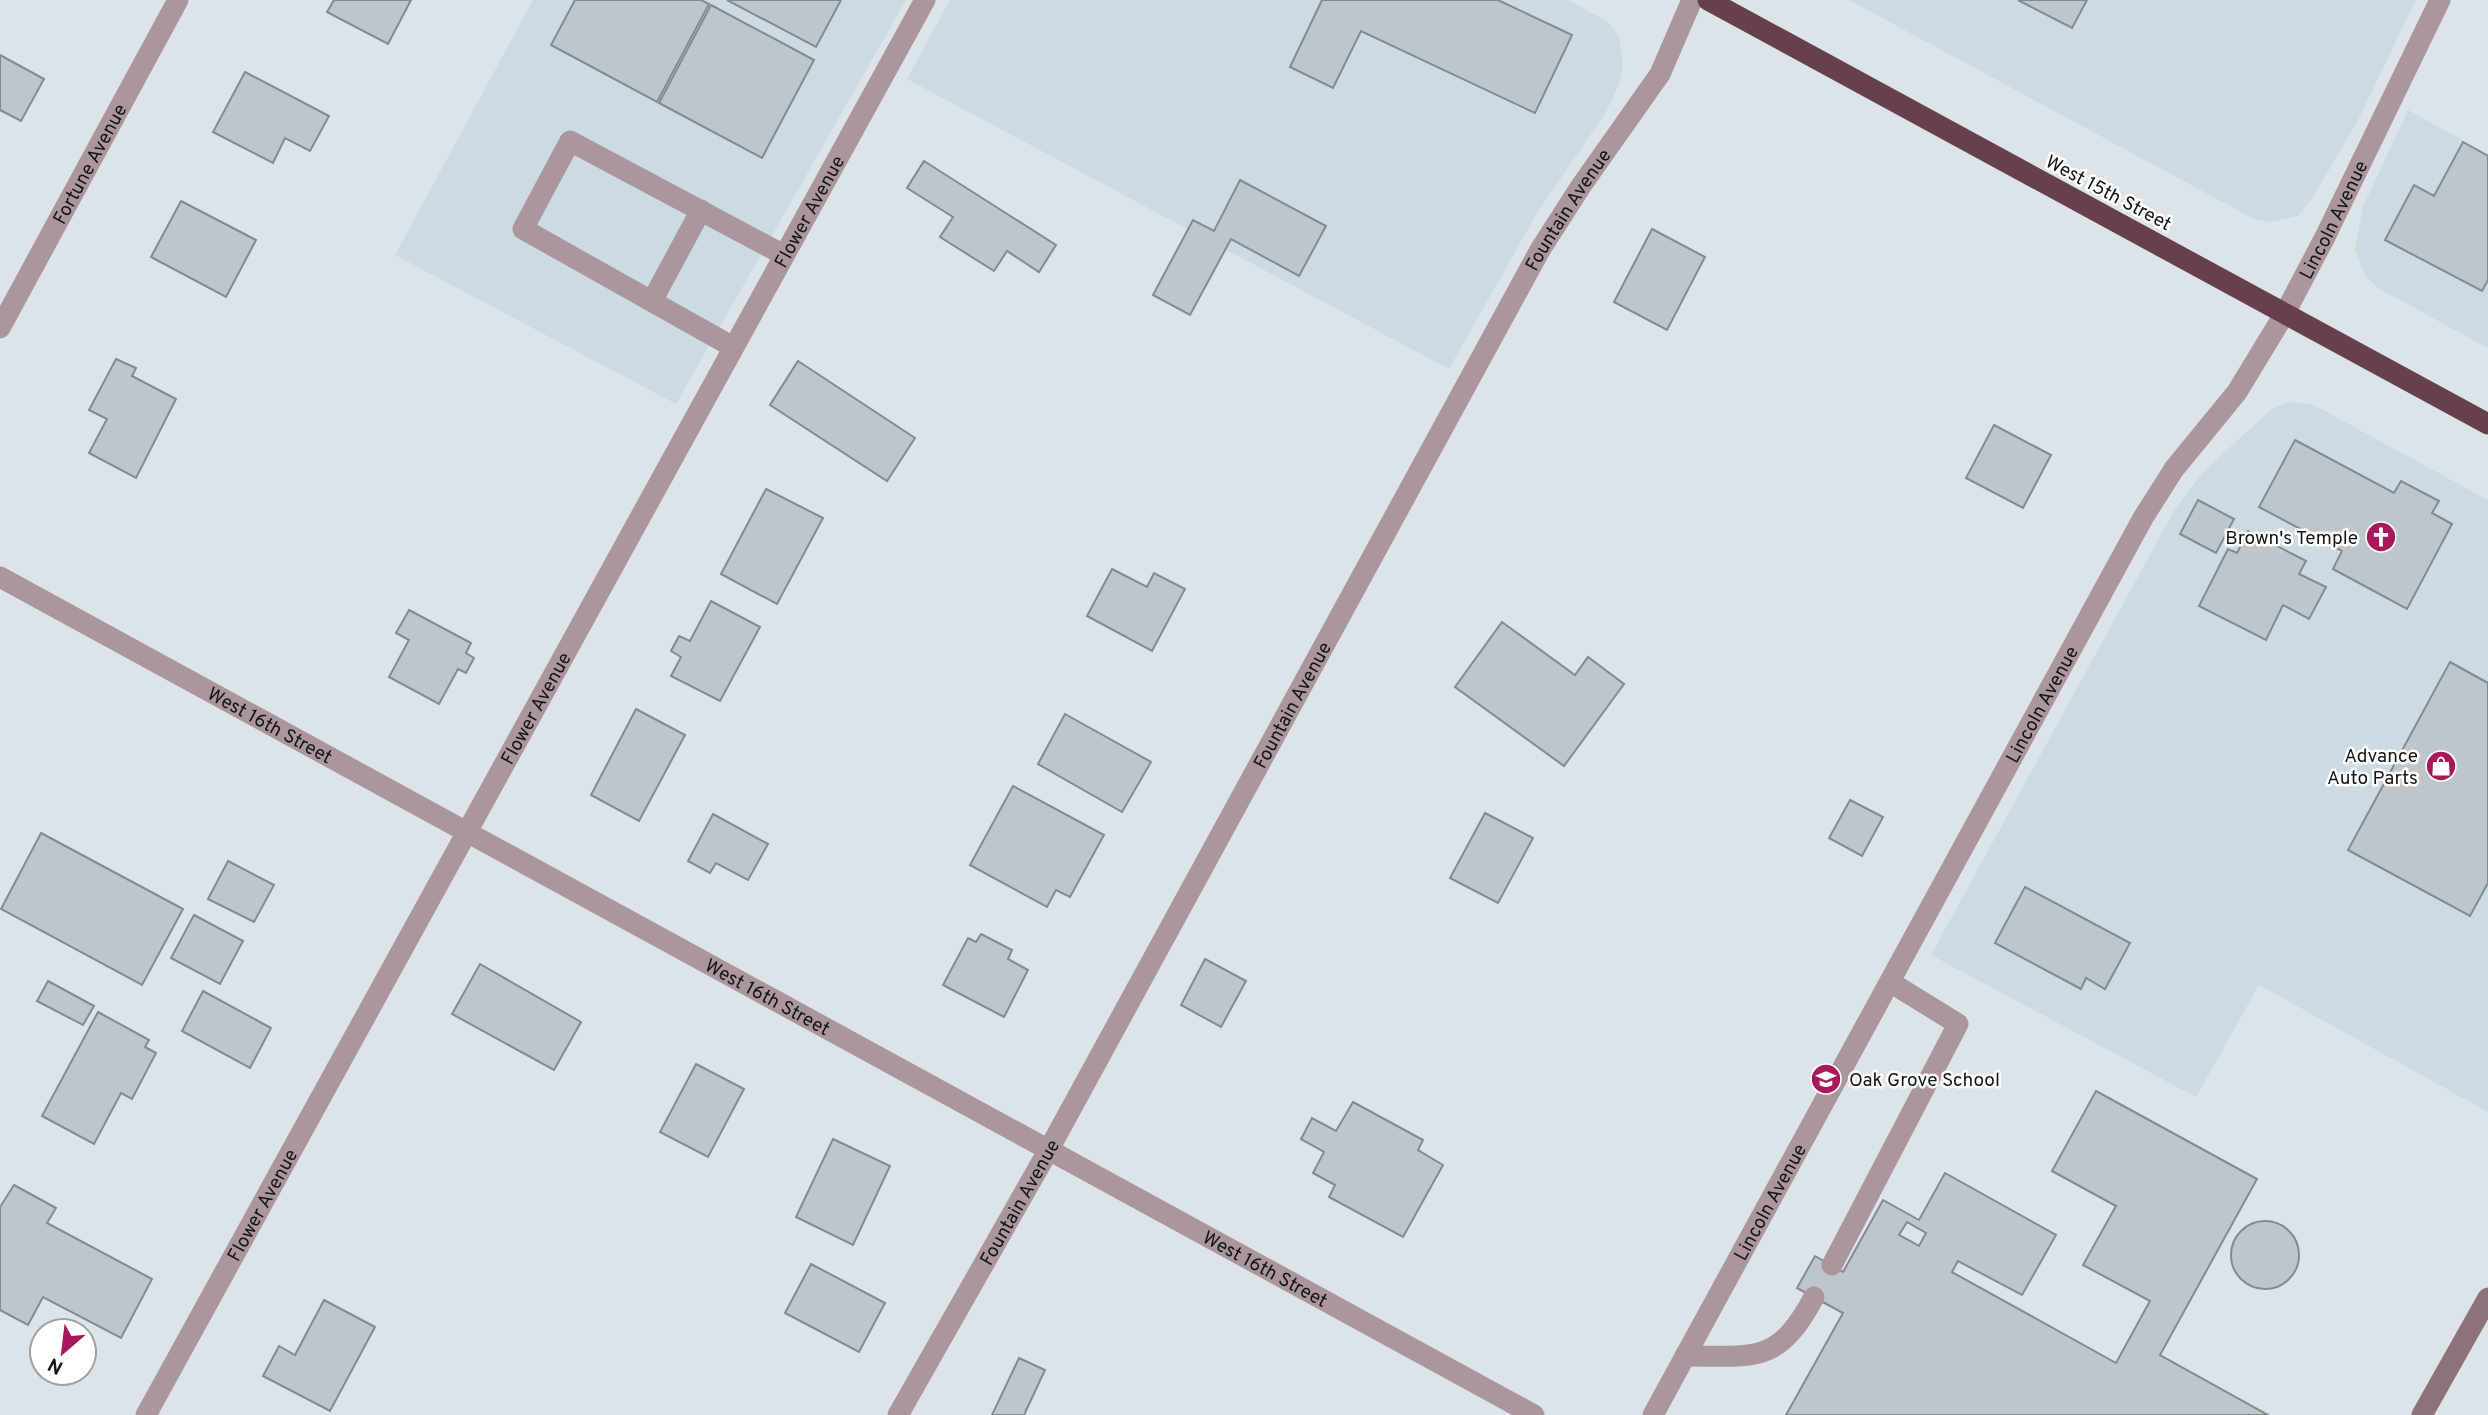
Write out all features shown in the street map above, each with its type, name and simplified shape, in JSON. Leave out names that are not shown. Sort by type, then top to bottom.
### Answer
[{"type":"highway","name":"West 15th Street","points":[[1708,0],[2488,424]]},
{"type":"main road","points":[[2422,1415],[2488,1298]]},
{"type":"street","name":"Fortune Avenue","points":[[0,328],[178,0]]},
{"type":"street","name":"Flower Avenue","points":[[146,1415],[925,0]]},
{"type":"street","name":"Fountain Avenue","points":[[898,1415],[1048,1150],[1540,250],[1660,74],[1692,0]]},
{"type":"street","name":"Lincoln Avenue","points":[[1653,1415],[2143,518],[2174,469],[2242,385],[2285,313],[2440,0]]},
{"type":"street","points":[[733,347],[523,229],[570,141],[784,255]]},
{"type":"street","points":[[652,301],[701,210]]},
{"type":"street","name":"West 16th Street","points":[[0,577],[467,829],[1534,1415]]},
{"type":"street","points":[[1832,1265],[1958,1024],[1890,982]]},
{"type":"street","points":[[1685,1356],[1756,1356],[1781,1345],[1801,1322],[1814,1297]]},
{"type":"shaded area","points":[[533,0],[906,0],[676,404],[395,255]]},
{"type":"shaded area","points":[[950,0],[1569,0],[1609,23],[1619,36],[1623,65],[1619,84],[1606,112],[1537,213],[1449,369],[907,79]]},
{"type":"shaded area","points":[[1849,0],[2416,0],[2357,122],[2313,197],[2298,216],[2272,222],[2254,219]]},
{"type":"shaded area","points":[[2408,110],[2488,154],[2488,348],[2378,288],[2366,277],[2355,250],[2363,207]]},
{"type":"shaded area","points":[[2288,402],[2309,404],[2323,410],[2488,500],[2488,1112],[2259,985],[2196,1097],[1931,955],[2175,509],[2201,475],[2228,449],[2272,409]]},
{"type":"building","points":[[334,0],[411,0],[388,44],[327,12]]},
{"type":"building","points":[[575,0],[701,0],[709,4],[657,102],[551,45]]},
{"type":"building","points":[[727,0],[841,0],[816,47]]},
{"type":"building","points":[[1322,0],[1498,0],[1572,35],[1535,113],[1361,31],[1333,88],[1290,67]]},
{"type":"building","points":[[2018,0],[2087,0],[2072,28]]},
{"type":"building","points":[[711,5],[814,60],[762,158],[659,103]]},
{"type":"building","points":[[0,55],[44,79],[21,121],[0,110]]},
{"type":"building","points":[[245,72],[329,116],[310,151],[285,138],[273,163],[213,132]]},
{"type":"building","points":[[2463,142],[2488,156],[2488,280],[2482,291],[2385,240],[2414,185],[2434,196]]},
{"type":"building","points":[[924,161],[1056,245],[1039,272],[1007,251],[994,271],[940,237],[953,217],[907,188]]},
{"type":"building","points":[[1240,180],[1326,226],[1299,276],[1231,239],[1190,315],[1153,295],[1193,220],[1214,231]]},
{"type":"building","points":[[181,201],[256,240],[226,297],[151,257]]},
{"type":"building","points":[[1652,229],[1705,257],[1667,330],[1614,302]]},
{"type":"building","points":[[116,359],[136,368],[132,376],[176,399],[136,478],[89,453],[107,419],[89,410]]},
{"type":"building","points":[[798,361],[915,438],[887,481],[770,405]]},
{"type":"building","points":[[1994,425],[2051,455],[2023,508],[1966,478]]},
{"type":"building","name":"Brown's Temple","points":[[2295,440],[2394,493],[2401,481],[2439,501],[2432,513],[2452,524],[2407,609],[2333,569],[2342,551],[2259,507]]},
{"type":"building","points":[[766,489],[823,518],[777,604],[721,574]]},
{"type":"building","points":[[2198,500],[2234,519],[2216,553],[2180,534]]},
{"type":"building","points":[[2248,531],[2306,561],[2299,574],[2326,587],[2309,619],[2283,605],[2266,640],[2199,606],[2228,549],[2237,553]]},
{"type":"building","points":[[1112,569],[1147,587],[1154,573],[1185,589],[1152,651],[1087,616]]},
{"type":"building","points":[[711,601],[760,627],[720,701],[671,676],[681,657],[671,651],[679,636],[690,641]]},
{"type":"building","points":[[409,610],[471,643],[466,653],[474,658],[466,673],[458,669],[439,704],[389,677],[409,640],[396,633]]},
{"type":"building","points":[[1502,622],[1575,675],[1588,657],[1624,684],[1564,766],[1455,687]]},
{"type":"building","name":"Advance Auto Parts","points":[[2450,662],[2488,683],[2488,883],[2470,916],[2348,850]]},
{"type":"building","points":[[636,709],[685,735],[639,821],[591,795]]},
{"type":"building","points":[[1065,714],[1151,762],[1122,812],[1038,764]]},
{"type":"building","points":[[1013,786],[1104,835],[1070,897],[1056,890],[1047,907],[970,865]]},
{"type":"building","points":[[1850,800],[1883,817],[1862,856],[1829,838]]},
{"type":"building","points":[[1485,813],[1533,838],[1498,903],[1450,878]]},
{"type":"building","points":[[713,814],[768,844],[748,880],[716,863],[710,873],[688,861]]},
{"type":"building","points":[[41,833],[183,909],[142,985],[1,909]]},
{"type":"building","points":[[228,861],[274,885],[254,922],[208,899]]},
{"type":"building","points":[[2025,887],[2130,943],[2105,989],[2086,978],[2081,989],[1995,943]]},
{"type":"building","points":[[194,915],[243,941],[220,984],[171,958]]},
{"type":"building","points":[[981,934],[1012,950],[1008,959],[1028,970],[1004,1017],[943,985],[968,938],[976,942]]},
{"type":"building","points":[[1205,959],[1246,981],[1221,1027],[1181,1005]]},
{"type":"building","points":[[480,964],[581,1022],[554,1070],[452,1014]]},
{"type":"building","points":[[48,981],[94,1006],[83,1025],[37,1001]]},
{"type":"building","points":[[203,991],[271,1028],[250,1068],[182,1031]]},
{"type":"building","points":[[98,1012],[149,1040],[145,1047],[156,1053],[132,1099],[121,1093],[94,1144],[42,1116]]},
{"type":"building","points":[[696,1064],[744,1089],[708,1157],[660,1132]]},
{"type":"building","points":[[2096,1091],[2257,1179],[2160,1355],[2268,1415],[1786,1415],[1843,1313],[1797,1288],[1815,1256],[1843,1272],[1883,1200],[1919,1220],[1945,1173],[2056,1235],[2022,1295],[1958,1261],[1952,1272],[2116,1363],[2150,1301],[2083,1265],[2116,1206],[2052,1171]],"holes":[[[1907,1222],[1926,1233],[1919,1246],[1899,1235]]]},
{"type":"building","points":[[1353,1102],[1423,1140],[1418,1150],[1443,1165],[1403,1237],[1329,1197],[1335,1185],[1313,1173],[1324,1152],[1301,1139],[1312,1118],[1336,1131]]},
{"type":"building","points":[[833,1139],[890,1166],[853,1245],[796,1217]]},
{"type":"building","points":[[14,1185],[56,1208],[47,1223],[152,1279],[121,1338],[98,1326],[98,1317],[81,1317],[43,1297],[32,1317],[28,1317],[28,1325],[0,1310],[0,1207]]},
{"type":"building","points":[[2258,1221],[2272,1221],[2284,1226],[2294,1236],[2299,1255],[2294,1274],[2284,1284],[2272,1289],[2258,1289],[2246,1284],[2236,1274],[2231,1262],[2231,1248],[2236,1236],[2246,1226]]},
{"type":"building","points":[[811,1264],[885,1303],[859,1352],[785,1313]]},
{"type":"building","points":[[324,1300],[375,1327],[330,1411],[263,1376],[279,1346],[295,1355]]},
{"type":"building","points":[[1019,1358],[1045,1370],[1024,1415],[992,1415]]},
{"type":"place","name":"Brown's Temple","points":[[2381,537]]},
{"type":"place","name":"Advance Auto Parts","points":[[2441,766]]},
{"type":"place","name":"Oak Grove School","points":[[1826,1079]]}]
